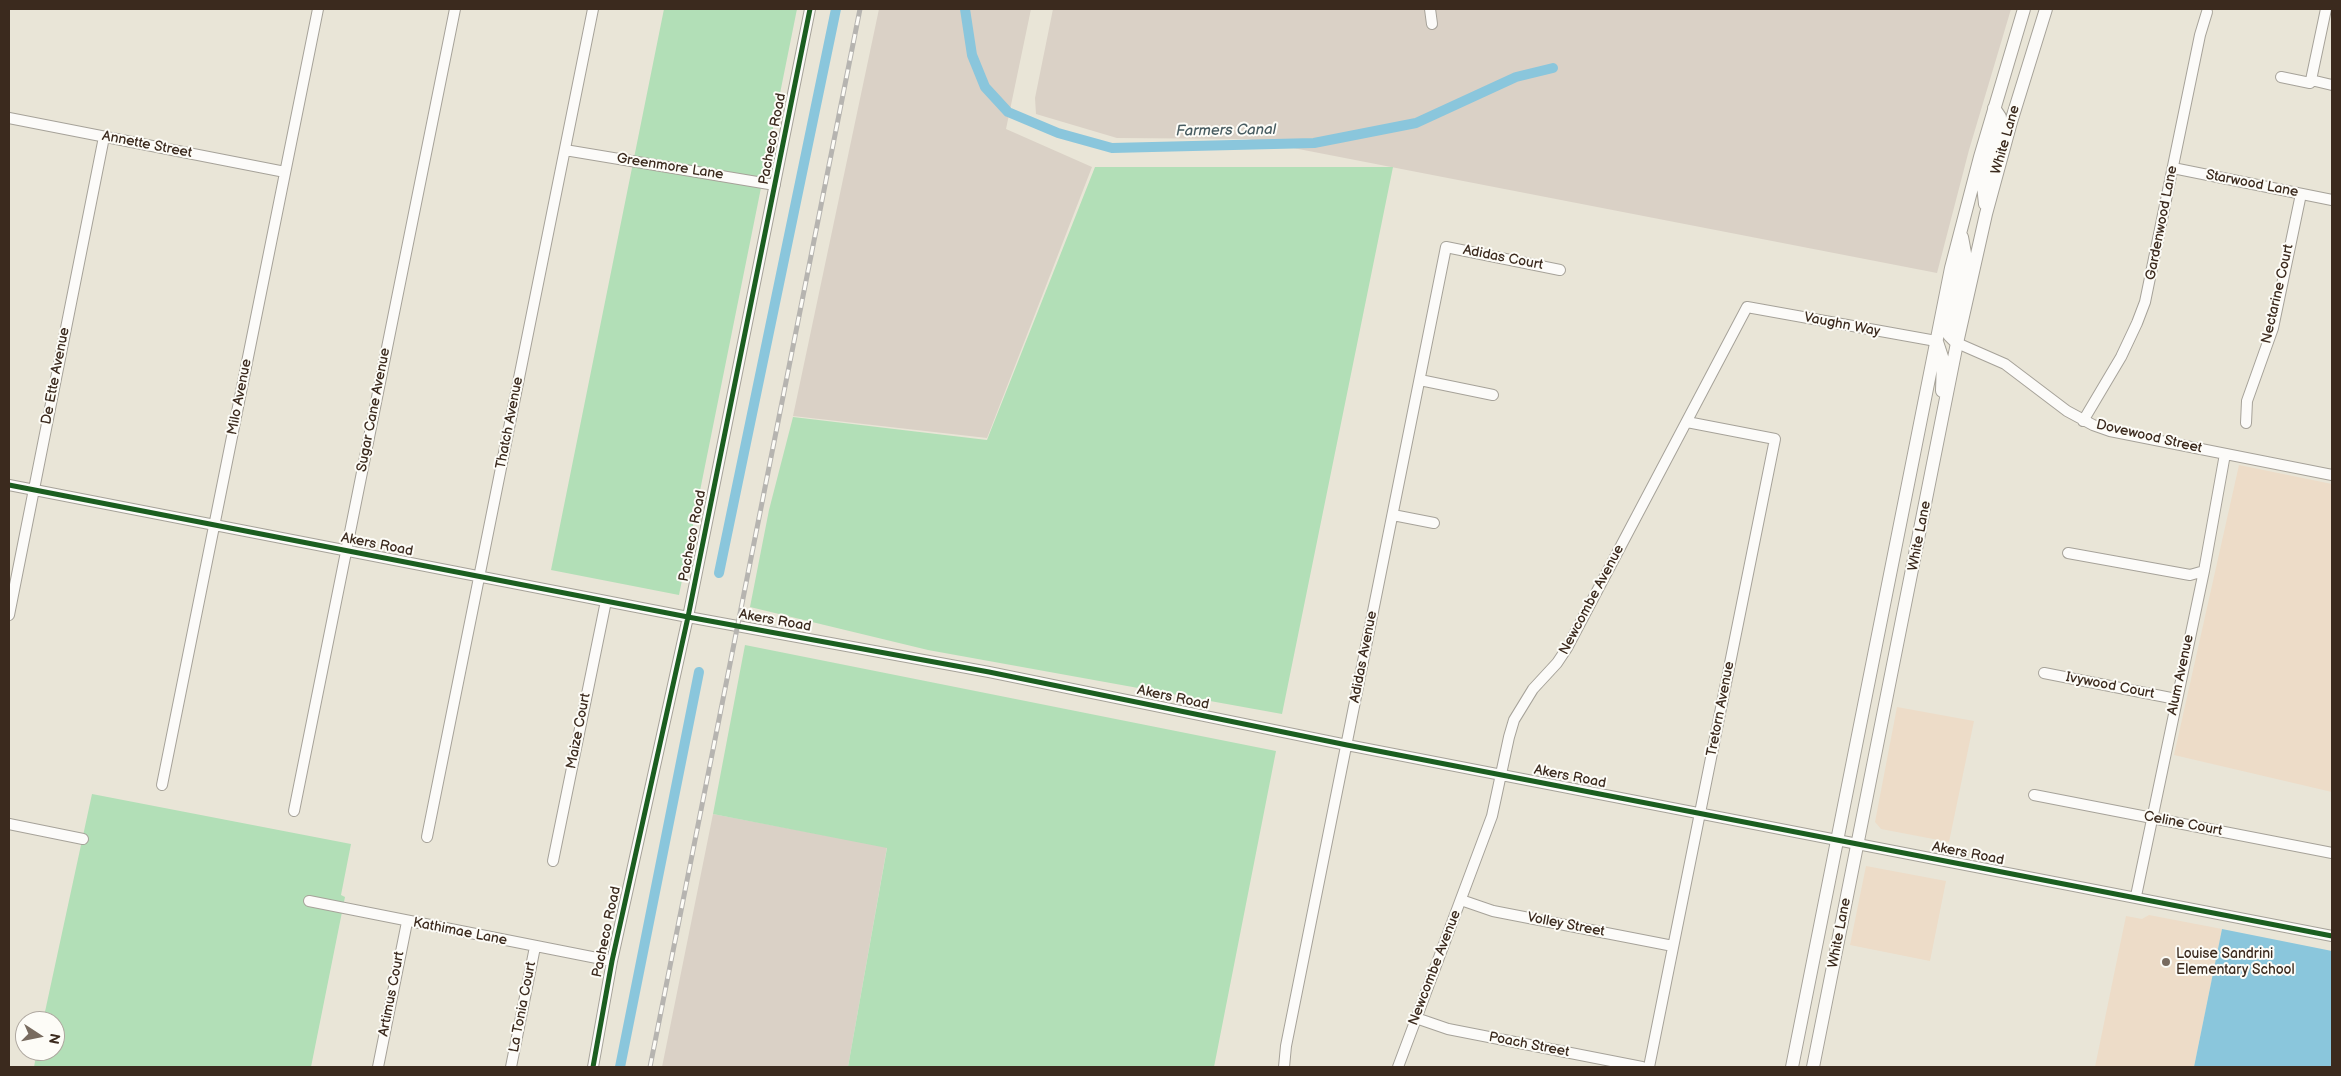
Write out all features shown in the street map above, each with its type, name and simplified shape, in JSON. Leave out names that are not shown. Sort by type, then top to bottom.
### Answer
[{"type":"main road","name":"White Lane","points":[[1792,1067],[1936,341],[1961,229],[1994,108],[2024,9]]},
{"type":"main road","name":"White Lane","points":[[1814,1067],[1941,431],[1957,342],[1986,214],[2046,9]]},
{"type":"main road","points":[[1986,214],[1983,185],[2000,117],[1994,108]]},
{"type":"main road","points":[[1957,342],[1949,335],[1948,328],[1965,253],[1961,229]]},
{"type":"main road","points":[[1936,341],[1943,360],[1941,431]]},
{"type":"street","name":"Milo Avenue","points":[[162,785],[318,9]]},
{"type":"street","name":"Sugar Cane Avenue","points":[[294,811],[455,9]]},
{"type":"street","name":"Thatch Avenue","points":[[427,837],[593,9]]},
{"type":"street","name":"Pacheco Road","points":[[593,1067],[612,962],[688,617],[810,9]]},
{"type":"street","points":[[1430,9],[1432,24]]},
{"type":"street","points":[[2281,77],[2310,83],[2326,9]]},
{"type":"street","name":"Gardenwood Lane","points":[[2083,420],[2121,357],[2137,323],[2149,283],[2200,35],[2207,12]]},
{"type":"street","points":[[2311,80],[2332,85]]},
{"type":"street","name":"Annette Street","points":[[9,118],[285,172]]},
{"type":"street","name":"De Ette Avenue","points":[[9,615],[104,137]]},
{"type":"street","name":"Greenmore Lane","points":[[565,150],[775,185]]},
{"type":"street","name":"Starwood Lane","points":[[2172,168],[2332,200]]},
{"type":"street","name":"Nectarine Court","points":[[2246,423],[2247,400],[2276,315],[2301,194]]},
{"type":"street","name":"Adidas Court","points":[[1446,247],[1560,270]]},
{"type":"street","name":"Adidas Avenue","points":[[1284,1067],[1286,1046],[1446,247]]},
{"type":"street","name":"Vaughn Way","points":[[1747,307],[1936,341]]},
{"type":"street","name":"Newcombe Avenue","points":[[1398,1067],[1492,816],[1508,738],[1523,704],[1567,648],[1747,307]]},
{"type":"street","name":"Dovewood Street","points":[[1957,342],[2006,364],[2083,420],[2110,431],[2332,475]]},
{"type":"street","points":[[1420,380],[1494,395]]},
{"type":"street","name":"Tretorn Avenue","points":[[1649,1067],[1775,439],[1687,422]]},
{"type":"street","name":"Alum Avenue","points":[[2136,896],[2204,571],[2225,454]]},
{"type":"street","name":"Akers Road","points":[[9,485],[688,617],[989,672],[1346,745],[2136,896],[2332,936]]},
{"type":"street","points":[[1393,515],[1434,523]]},
{"type":"street","points":[[2068,553],[2190,575],[2204,571]]},
{"type":"street","name":"Maize Court","points":[[553,862],[606,601]]},
{"type":"street","name":"Ivywood Court","points":[[2044,673],[2176,699]]},
{"type":"street","name":"Celine Court","points":[[2034,795],[2332,853]]},
{"type":"street","points":[[9,824],[83,839]]},
{"type":"street","name":"Volley Street","points":[[1461,900],[1493,911],[1673,946]]},
{"type":"street","name":"Kathimae Lane","points":[[310,902],[612,962]]},
{"type":"street","name":"Artimus Court","points":[[378,1067],[407,922]]},
{"type":"street","name":"La Tonia Court","points":[[511,1067],[535,947]]},
{"type":"street","name":"Poach Street","points":[[1416,1018],[1448,1029],[1642,1067]]},
{"type":"shaded area","points":[[879,9],[1031,9],[1006,129],[1092,167],[987,438],[793,416]]},
{"type":"shaded area","points":[[1053,9],[2011,9],[1969,150],[1937,273],[1247,139],[1117,138],[1036,114],[1035,98]]},
{"type":"shaded area","points":[[2239,465],[2332,484],[2332,792],[2174,755]]},
{"type":"shaded area","points":[[1897,707],[1974,721],[1949,842],[1881,829],[1875,822]]},
{"type":"shaded area","points":[[713,814],[887,847],[848,1067],[662,1067]]},
{"type":"shaded area","points":[[1866,866],[1946,881],[1930,961],[1850,945]]},
{"type":"shaded area","name":"Louise Sandrini Elementary School","points":[[2149,915],[2222,929],[2194,1067],[2095,1067],[2126,916],[2142,919]]},
{"type":"green space","points":[[664,9],[797,9],[679,595],[551,570]]},
{"type":"green space","points":[[1095,167],[1393,167],[1282,714],[928,650],[750,607],[769,510],[793,417],[987,440]]},
{"type":"green space","points":[[745,645],[1276,751],[1214,1067],[848,1067],[887,848],[713,814]]},
{"type":"green space","points":[[92,794],[351,844],[341,895],[345,897],[311,1067],[34,1067],[35,1061],[65,1061],[65,1011],[45,1011]]},
{"type":"water","points":[[2222,929],[2332,951],[2332,1067],[2194,1067]]},
{"type":"waterway","points":[[719,573],[836,9]]},
{"type":"waterway","name":"Farmers Canal","points":[[965,9],[972,55],[985,87],[1008,112],[1058,133],[1112,148],[1314,143],[1416,123],[1516,77],[1553,68]]},
{"type":"waterway","points":[[620,1067],[699,672]]},
{"type":"railway","points":[[650,1067],[860,9]]},
{"type":"cycle path","points":[[593,1067],[612,961],[688,617],[810,9]]},
{"type":"cycle path","points":[[9,485],[688,617],[989,672],[1347,745],[2332,936]]},
{"type":"place","name":"Louise Sandrini Elementary School","points":[[2166,962]]}]
